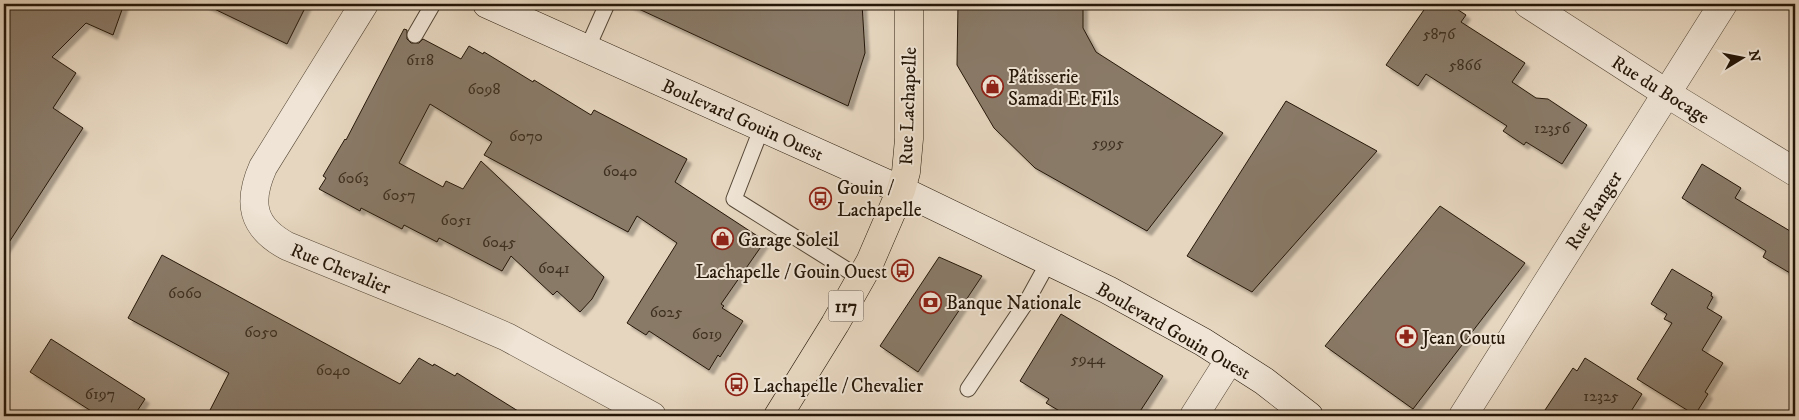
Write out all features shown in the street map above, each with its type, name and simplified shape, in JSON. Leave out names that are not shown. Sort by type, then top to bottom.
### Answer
[{"type":"main road","name":"Rue Lachapelle","points":[[778,416],[836,324],[881,238],[901,190],[906,172],[909,139],[909,4]]},
{"type":"street","name":"Rue Chevalier","points":[[364,4],[262,168],[253,194],[254,206],[265,230],[274,239],[287,246],[507,337],[652,416]]},
{"type":"street","name":"Boulevard Gouin Ouest","points":[[487,4],[901,190],[1049,261],[1170,322],[1230,359],[1310,416]]},
{"type":"street","name":"Rue du Bocage","points":[[1528,4],[1666,94],[1795,172]]},
{"type":"street","name":"Rue Ranger","points":[[1463,416],[1723,4]]},
{"type":"street","points":[[1194,416],[1230,359]]},
{"type":"lane","points":[[415,35],[433,4]]},
{"type":"lane","points":[[587,49],[607,4]]},
{"type":"lane","points":[[762,128],[734,199],[860,278]]},
{"type":"lane","points":[[968,389],[1027,301],[1049,261]]},
{"type":"building","points":[[4,4],[124,4],[113,35],[86,23],[52,57],[76,73],[53,108],[83,128],[4,250]]},
{"type":"building","points":[[204,4],[307,4],[287,44]]},
{"type":"building","points":[[628,4],[862,4],[865,53],[848,106]]},
{"type":"building","points":[[958,4],[1083,4],[1083,28],[1096,52],[1223,133],[1147,231],[1035,168],[994,128],[957,65]]},
{"type":"building","points":[[1428,4],[1449,4],[1466,15],[1461,22],[1525,63],[1512,82],[1536,98],[1548,99],[1587,125],[1562,164],[1526,142],[1524,145],[1503,131],[1507,126],[1426,74],[1418,86],[1386,65]]},
{"type":"building","points":[[404,29],[407,30],[407,39],[411,43],[419,43],[423,39],[461,59],[469,46],[483,54],[484,52],[591,115],[594,110],[687,159],[675,182],[765,241],[721,304],[724,306],[722,308],[743,321],[720,357],[718,355],[709,370],[649,331],[646,335],[627,323],[677,243],[637,216],[628,232],[484,155],[492,142],[430,104],[399,163],[443,187],[446,181],[463,189],[481,161],[604,277],[592,299],[580,312],[557,291],[553,295],[511,256],[502,271],[439,238],[437,242],[404,225],[402,229],[361,208],[360,211],[319,189],[326,178],[323,176],[346,140]]},
{"type":"building","points":[[1286,101],[1377,151],[1252,292],[1187,256]]},
{"type":"building","points":[[1702,164],[1741,188],[1735,198],[1795,234],[1795,276],[1763,257],[1766,251],[1682,198]]},
{"type":"building","points":[[1440,206],[1525,263],[1413,409],[1325,346]]},
{"type":"building","points":[[162,255],[400,384],[419,358],[455,376],[457,373],[526,416],[207,416],[229,373],[128,318]]},
{"type":"building","points":[[939,257],[982,276],[918,372],[880,346]]},
{"type":"building","points":[[1672,269],[1712,293],[1711,296],[1713,297],[1707,308],[1722,317],[1702,350],[1723,363],[1705,392],[1708,394],[1695,415],[1637,379],[1672,323],[1664,319],[1667,314],[1651,304]]},
{"type":"building","points":[[1061,314],[1163,376],[1137,416],[1068,416],[1046,403],[1049,399],[1020,381]]},
{"type":"building","points":[[51,339],[145,399],[134,416],[99,416],[30,372]]},
{"type":"building","points":[[1585,358],[1642,394],[1628,416],[1541,416],[1573,368],[1577,371]]},
{"type":"place","name":"Pâtisserie Samadi Et Fils","points":[[992,87]]},
{"type":"place","name":"Gouin / Lachapelle","points":[[821,198]]},
{"type":"place","name":"Garage Soleil","points":[[722,239]]},
{"type":"place","name":"Lachapelle / Gouin Ouest","points":[[903,271]]},
{"type":"place","name":"Banque Nationale","points":[[930,302]]},
{"type":"place","name":"Jean Coutu","points":[[1406,337]]},
{"type":"place","name":"Lachapelle / Chevalier","points":[[737,385]]}]
